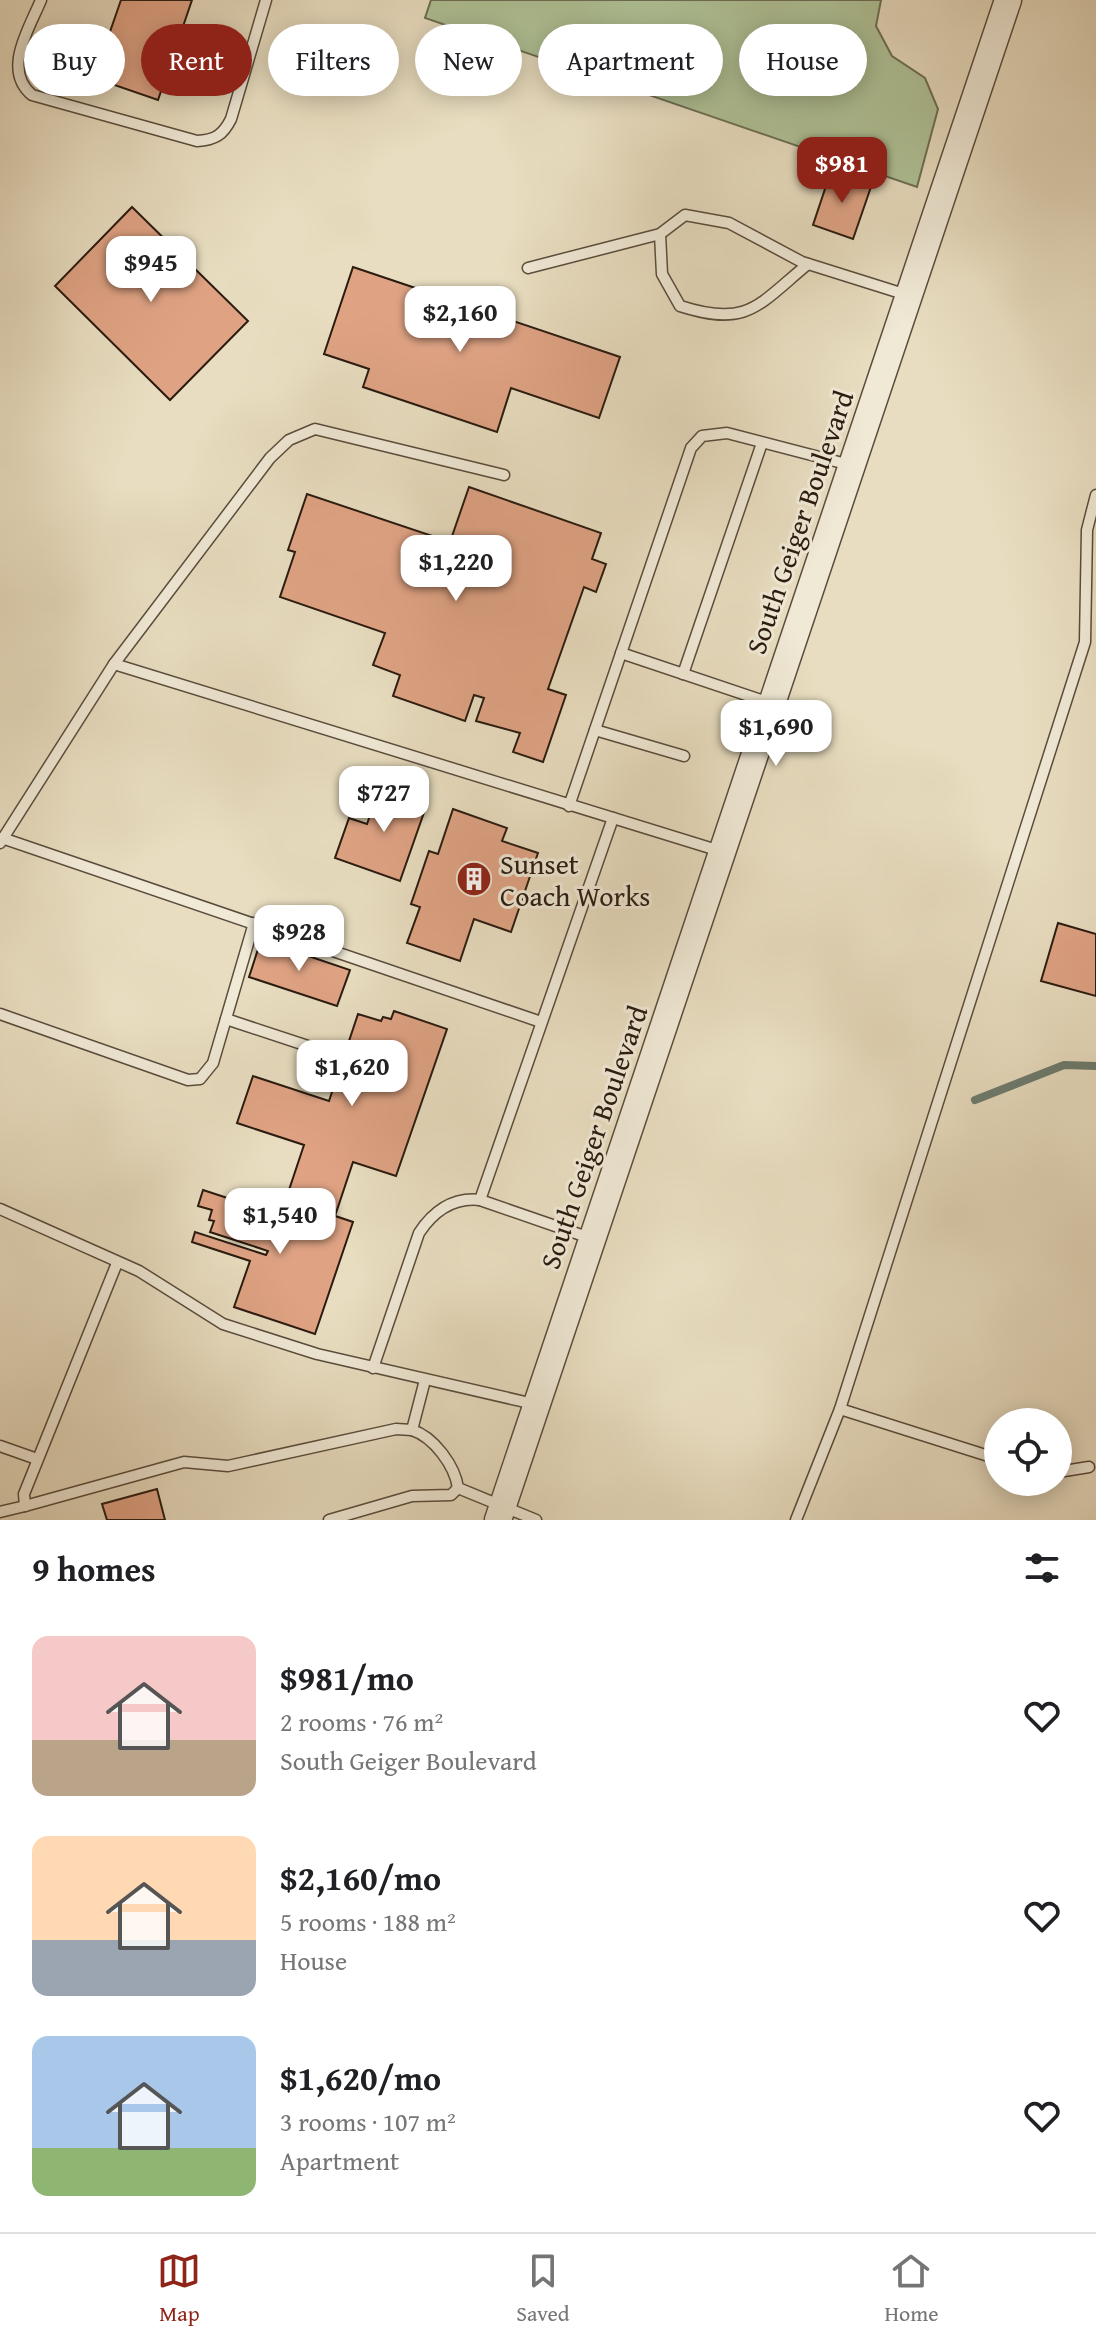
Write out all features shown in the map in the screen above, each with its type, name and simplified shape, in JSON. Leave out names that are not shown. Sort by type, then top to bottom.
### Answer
[{"type":"street","name":"South Geiger Boulevard","points":[[500,1514],[1008,0]]},
{"type":"lane","points":[[41,0],[19,54],[17,71],[21,87],[32,95],[197,141],[210,140],[225,132],[266,0]]},
{"type":"lane","points":[[528,268],[660,234],[685,215],[729,223],[808,264],[909,295]]},
{"type":"lane","points":[[660,234],[662,274],[680,306],[706,314],[733,317],[754,308],[808,264]]},
{"type":"lane","points":[[504,475],[315,429],[289,440],[270,458],[114,664],[1,841],[254,923],[541,1022]]},
{"type":"lane","points":[[569,806],[691,448],[702,436],[715,432],[852,466]]},
{"type":"lane","points":[[683,674],[762,443]]},
{"type":"lane","points":[[796,1520],[840,1409],[1085,642],[1096,495]]},
{"type":"lane","points":[[621,653],[772,704]]},
{"type":"lane","points":[[114,664],[722,852]]},
{"type":"lane","points":[[595,730],[684,756]]},
{"type":"lane","points":[[480,1200],[613,818]]},
{"type":"lane","points":[[0,1014],[188,1080],[200,1079],[208,1072],[254,923]]},
{"type":"lane","points":[[226,1019],[323,1051]]},
{"type":"lane","points":[[373,1368],[419,1233],[430,1217],[448,1205],[466,1199],[480,1200],[592,1238]]},
{"type":"lane","points":[[0,1209],[139,1271],[223,1324],[373,1368],[536,1404]]},
{"type":"lane","points":[[25,1506],[24,1494],[37,1459],[117,1263]]},
{"type":"lane","points":[[412,1430],[425,1380]]},
{"type":"lane","points":[[840,1409],[984,1455]]},
{"type":"lane","points":[[0,1512],[184,1462],[228,1466],[396,1429],[425,1435],[457,1476],[458,1488],[451,1495],[412,1496],[329,1520]]},
{"type":"lane","points":[[0,1446],[37,1459]]},
{"type":"lane","points":[[1072,1470],[1089,1467]]},
{"type":"lane","points":[[458,1488],[500,1514],[536,1520]]},
{"type":"green space","points":[[431,0],[881,0],[876,26],[892,56],[925,78],[938,109],[917,187],[652,96],[723,96],[723,24],[538,24],[538,57],[522,51],[522,24],[442,24],[425,18]]},
{"type":"building","points":[[121,0],[192,0],[184,24],[141,24],[141,94],[125,89],[125,24],[113,24]]},
{"type":"building","points":[[831,171],[872,184],[853,239],[813,225]]},
{"type":"building","points":[[132,207],[248,321],[170,400],[55,286]]},
{"type":"building","points":[[353,267],[620,357],[599,418],[511,388],[497,432],[363,387],[369,369],[324,354]]},
{"type":"building","points":[[469,487],[601,533],[592,559],[606,564],[596,592],[584,587],[548,689],[566,695],[543,762],[513,752],[520,733],[476,721],[484,698],[474,695],[465,721],[393,696],[400,675],[373,665],[385,633],[280,597],[295,552],[288,550],[307,494],[450,542]]},
{"type":"building","points":[[381,784],[428,801],[400,881],[335,858],[349,818],[367,824]]},
{"type":"building","name":"Sunset Coach Works","points":[[453,809],[507,828],[502,841],[538,853],[511,932],[474,919],[460,961],[407,943],[420,907],[411,904],[429,851],[438,854]]},
{"type":"building","points":[[1058,923],[1096,934],[1096,996],[1041,981]]},
{"type":"building","points":[[261,940],[350,970],[337,1006],[249,977]]},
{"type":"building","points":[[394,1011],[447,1029],[396,1176],[353,1162],[335,1216],[286,1199],[304,1145],[237,1123],[253,1076],[329,1101],[358,1014],[381,1021],[383,1017],[391,1019]]},
{"type":"building","points":[[203,1190],[267,1211],[273,1195],[353,1222],[315,1334],[234,1307],[250,1261],[192,1242],[195,1232],[266,1255],[268,1251],[210,1232],[214,1221],[209,1220],[212,1210],[198,1206]]},
{"type":"building","points":[[157,1489],[165,1520],[107,1520],[102,1504]]},
{"type":"waterway","points":[[975,1100],[1064,1065],[1096,1066]]},
{"type":"place","name":"Sunset Coach Works","points":[[474,879]]}]
